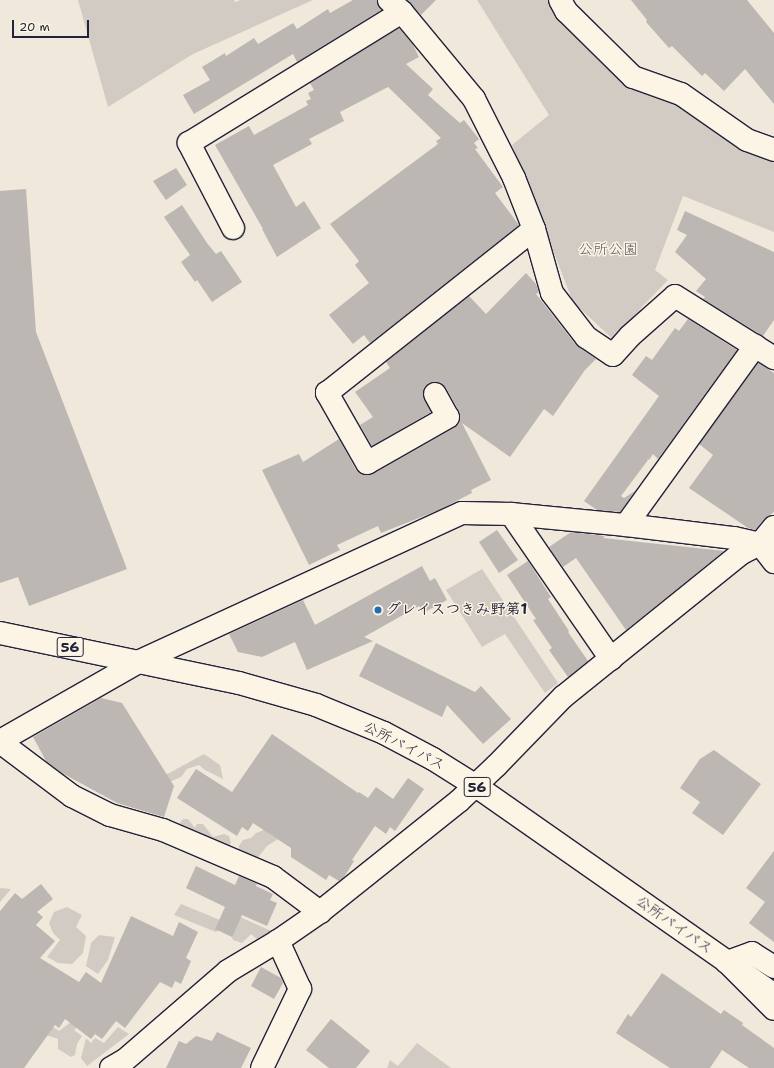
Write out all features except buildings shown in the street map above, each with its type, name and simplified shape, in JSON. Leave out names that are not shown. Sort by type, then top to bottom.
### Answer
[{"type":"street","points":[[560,0],[566,11],[633,77],[681,94],[747,140],[774,150]]},
{"type":"street","points":[[233,228],[189,143],[396,6],[474,99],[514,178],[534,229],[552,293],[586,337],[613,355],[630,336],[674,296],[774,358]]},
{"type":"street","points":[[435,394],[448,417],[367,463],[326,394],[534,229]]},
{"type":"street","points":[[626,525],[755,346]]},
{"type":"street","points":[[320,912],[273,877],[163,830],[110,815],[72,796],[0,741],[140,661],[462,513],[511,514],[626,525],[734,538],[760,544],[774,562]]},
{"type":"street","points":[[511,514],[611,658]]},
{"type":"street","points":[[111,1068],[125,1060],[228,971],[320,912],[476,786],[563,697],[740,554],[760,544],[774,527]]},
{"type":"street","name":"公所バイパス","points":[[0,633],[140,661],[239,683],[316,705],[384,733],[433,759],[476,786],[774,995]]},
{"type":"street","points":[[262,1068],[300,989],[278,940]]},
{"type":"street","points":[[774,967],[752,953],[727,962],[774,1009]]},
{"type":"green space","points":[[78,0],[234,0],[235,2],[241,0],[313,0],[193,54],[108,107]]},
{"type":"green space","name":"公所公園","points":[[477,0],[554,0],[678,99],[774,157],[774,232],[683,196],[655,270],[668,280],[642,307],[615,341],[573,302],[512,145],[549,115]]},
{"type":"green space","points":[[482,569],[558,683],[545,693],[505,634],[482,647],[446,590]]},
{"type":"green space","points":[[204,754],[220,765],[223,779],[205,770],[199,765],[187,769],[181,777],[160,786],[151,783]]},
{"type":"green space","points":[[183,819],[188,819],[195,828],[197,824],[203,824],[213,837],[224,834],[229,836],[231,843],[228,846],[179,824]]},
{"type":"green space","points":[[270,828],[269,834],[278,839],[267,846],[256,860],[239,850],[239,846],[243,840],[251,838],[256,833]]},
{"type":"green space","points":[[0,888],[11,889],[0,902]]},
{"type":"green space","points":[[181,904],[220,920],[227,911],[271,931],[257,939],[251,934],[242,943],[233,940],[229,930],[223,928],[216,932],[174,915]]},
{"type":"green space","points":[[67,907],[82,915],[76,927],[86,936],[83,953],[72,964],[58,963],[47,957],[60,940],[53,933],[49,923],[54,912]]},
{"type":"green space","points":[[99,935],[115,937],[108,960],[98,974],[86,966],[91,943]]},
{"type":"green space","points":[[35,1014],[59,1031],[71,1022],[78,1026],[74,1030],[82,1036],[77,1044],[75,1055],[71,1057],[58,1049],[58,1039],[46,1035]]},
{"type":"green space","points":[[118,1027],[129,1034],[87,1066],[81,1058],[86,1038],[91,1043],[95,1038],[104,1043]]},
{"type":"green space","points":[[417,1043],[451,1068],[387,1068],[390,1060],[398,1066]]},
{"type":"place","name":"グレイスつきみ野第1","points":[[378,610]]}]
